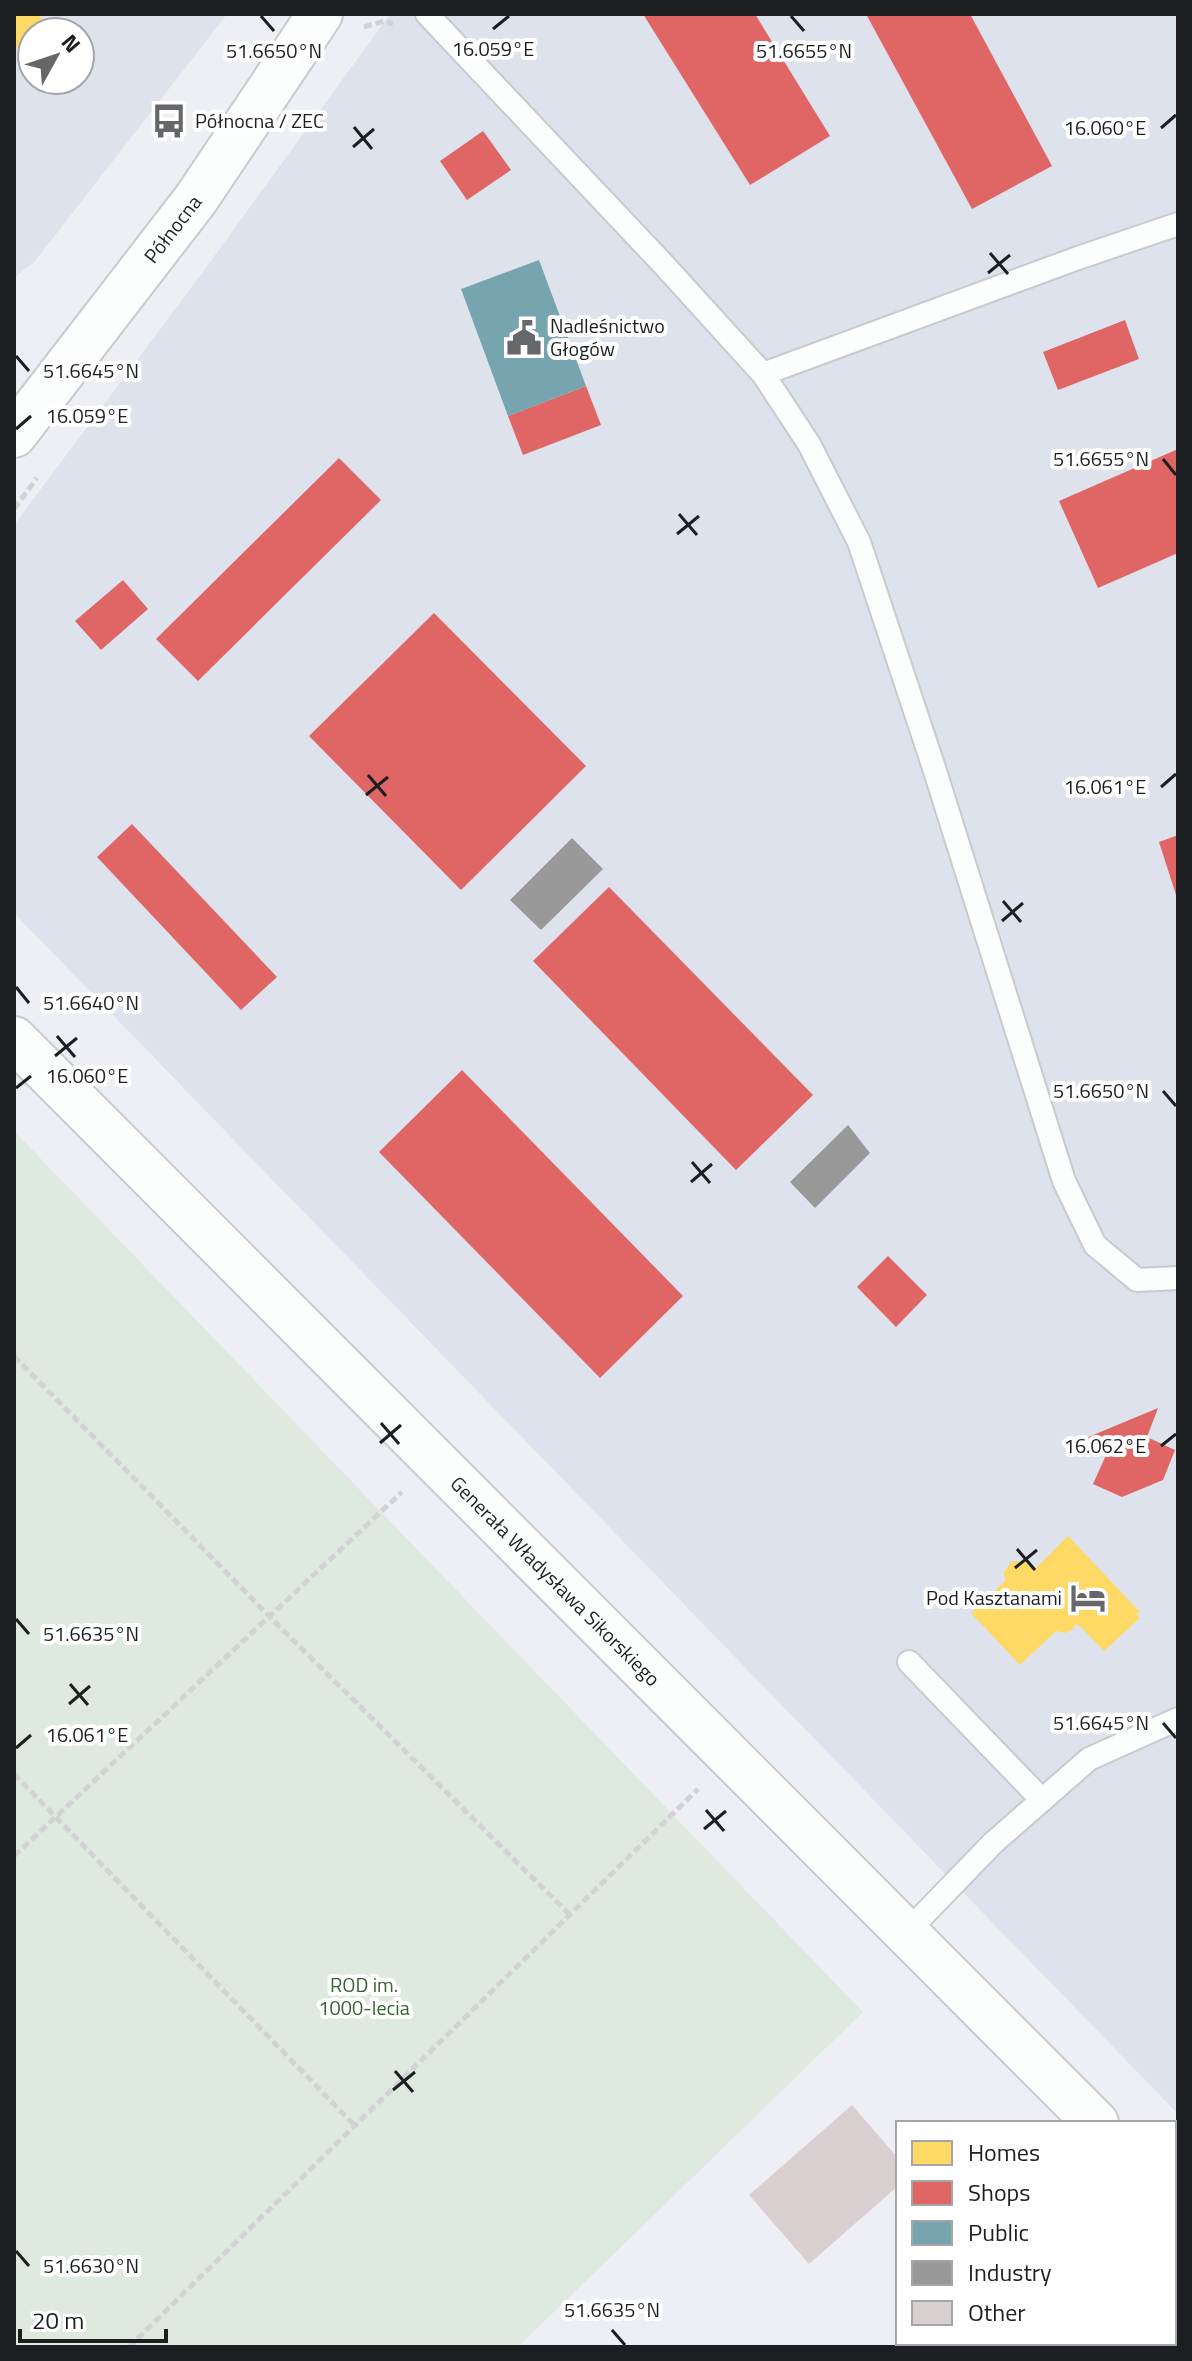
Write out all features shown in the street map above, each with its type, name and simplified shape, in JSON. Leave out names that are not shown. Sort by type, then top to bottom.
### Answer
[{"type":"street","name":"Północna","points":[[15,429],[196,199],[320,14]]},
{"type":"street","name":"Generała Władysława Sikorskiego","points":[[14,1039],[1094,2121]]},
{"type":"lane","points":[[427,14],[763,374],[809,444],[859,542],[935,771],[1064,1181],[1095,1245],[1137,1280],[1178,1278]]},
{"type":"lane","points":[[763,374],[1178,224]]},
{"type":"lane","points":[[909,1662],[1042,1800]]},
{"type":"lane","points":[[905,1934],[993,1843],[1089,1759],[1178,1719]]},
{"type":"path","points":[[14,1356],[270,1617],[570,1915]]},
{"type":"path","points":[[14,1856],[434,1460]]},
{"type":"path","points":[[129,2347],[730,1758]]},
{"type":"path","points":[[14,1774],[355,2126]]},
{"type":"shaded area","points":[[14,14],[227,14],[35,261],[14,278]]},
{"type":"shaded area","points":[[390,14],[1178,14],[1178,2114],[14,913],[14,525]]},
{"type":"green space","name":"ROD im. 1000-lecia","points":[[14,1131],[863,2012],[518,2347],[14,2347]]},
{"type":"building: Homes","points":[[14,14],[38,14],[40,16],[16,16],[14,50]]},
{"type":"building: Homes","points":[[1068,1536],[1140,1612],[1136,1614],[1140,1618],[1104,1651],[1080,1626],[1075,1625],[1065,1633],[1056,1631],[1020,1665],[971,1613],[1005,1581],[1004,1572],[1012,1561],[1026,1562],[1034,1570]]},
{"type":"building: Shops","points":[[643,14],[755,14],[830,136],[750,185]]},
{"type":"building: Shops","points":[[866,14],[970,14],[1052,166],[972,209]]},
{"type":"building: Shops","points":[[483,131],[511,170],[467,200],[440,161]]},
{"type":"building: Shops","points":[[1125,320],[1139,359],[1058,390],[1043,352]]},
{"type":"building: Shops","points":[[586,386],[601,425],[523,455],[508,416]]},
{"type":"building: Shops","points":[[1178,449],[1178,553],[1098,588],[1059,501]]},
{"type":"building: Shops","points":[[339,458],[381,500],[198,681],[156,639]]},
{"type":"building: Shops","points":[[123,580],[148,609],[101,650],[75,621]]},
{"type":"building: Shops","points":[[434,613],[586,766],[461,890],[309,736]]},
{"type":"building: Shops","points":[[132,824],[277,977],[241,1010],[97,857]]},
{"type":"building: Shops","points":[[1178,835],[1178,898],[1177,898],[1159,842]]},
{"type":"building: Shops","points":[[609,887],[813,1095],[736,1170],[533,961]]},
{"type":"building: Shops","points":[[462,1070],[683,1296],[600,1378],[379,1152]]},
{"type":"building: Shops","points":[[888,1256],[927,1295],[896,1327],[857,1287]]},
{"type":"building: Shops","points":[[1158,1408],[1147,1437],[1175,1450],[1163,1480],[1122,1497],[1093,1484],[1106,1455],[1074,1443]]},
{"type":"building: Public","name":"Nadleśnictwo Głogów","points":[[539,260],[586,386],[508,416],[461,289]]},
{"type":"building: Industry","points":[[572,838],[603,869],[541,930],[510,900]]},
{"type":"building: Industry","points":[[848,1125],[870,1153],[815,1208],[790,1182]]},
{"type":"building: Other","points":[[852,2105],[896,2156],[896,2188],[809,2264],[749,2195]]},
{"type":"building: Other","points":[[947,2345],[1006,2347],[949,2347]]},
{"type":"place","name":"Północna / ZEC","points":[[169,121]]},
{"type":"place","name":"Nadleśnictwo Głogów","points":[[524,338]]},
{"type":"place","name":"Pod Kasztanami","points":[[1088,1598]]}]
